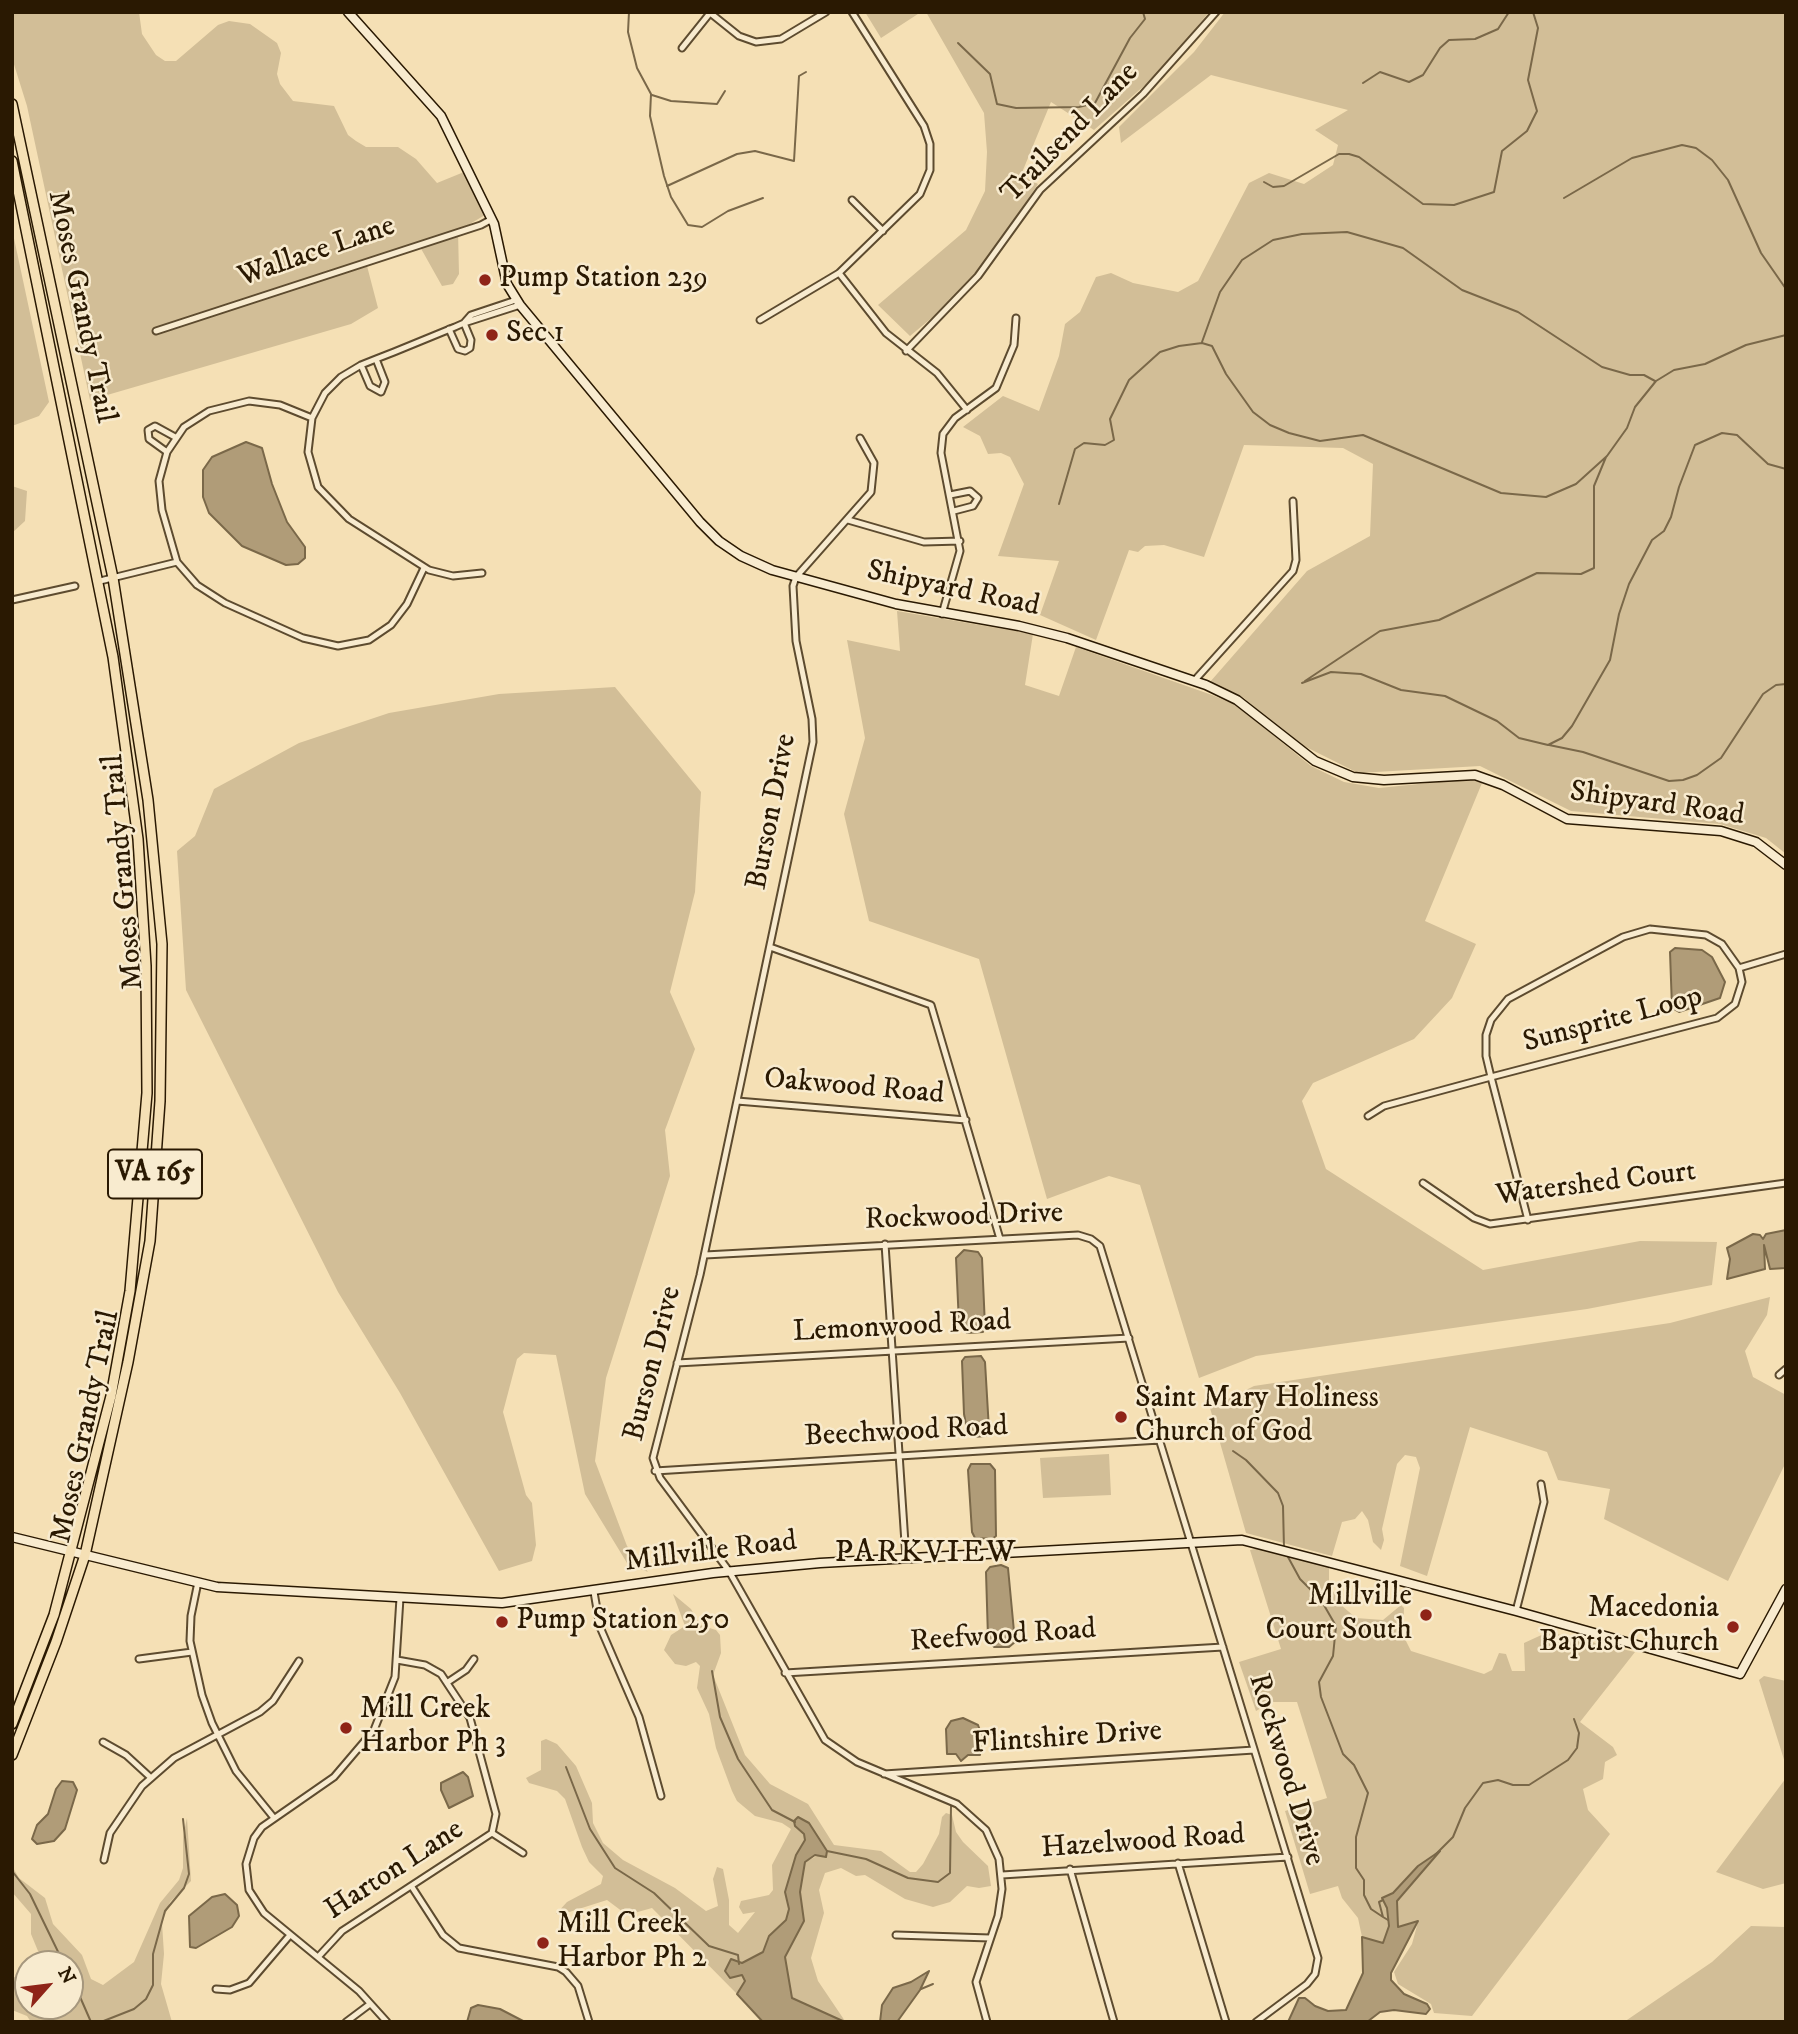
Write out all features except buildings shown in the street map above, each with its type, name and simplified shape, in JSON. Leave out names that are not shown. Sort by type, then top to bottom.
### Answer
[{"type":"main road","name":"Moses Grandy Trail","points":[[12,104],[113,578],[148,800],[162,944],[160,1101],[150,1241],[128,1362],[85,1555],[52,1655],[12,1755]]},
{"type":"main road","name":"Moses Grandy Trail","points":[[12,161],[100,581],[138,839],[146,966],[147,1093],[130,1291],[111,1396],[54,1615],[12,1724]]},
{"type":"street","name":"Shipyard Road","points":[[348,12],[438,112],[492,219],[507,284],[518,302],[708,532],[741,556],[796,577],[942,614],[1019,625],[1067,638],[1194,681],[1237,700],[1300,752],[1341,774],[1384,780],[1475,775],[1503,785],[1567,818],[1721,831],[1756,842],[1786,864]]},
{"type":"street","points":[[681,48],[709,13],[739,36],[756,42],[769,42],[781,39],[826,12]]},
{"type":"street","points":[[760,320],[839,273],[920,194],[930,170],[930,144],[924,126],[852,12]]},
{"type":"street","name":"Trailsend Lane","points":[[906,351],[978,276],[1040,190],[1143,94],[1216,12]]},
{"type":"street","points":[[852,200],[883,231]]},
{"type":"street","name":"Wallace Lane","points":[[156,331],[492,219]]},
{"type":"street","points":[[839,273],[886,333],[937,373],[967,410]]},
{"type":"street","points":[[482,573],[453,576],[424,568],[349,519],[328,501],[313,475],[308,452],[312,418],[325,393],[341,377],[361,365],[518,302]]},
{"type":"street","points":[[942,614],[959,561],[960,541],[941,444],[947,426],[996,388],[1014,345],[1016,318]]},
{"type":"street","points":[[449,329],[458,349],[466,351],[472,343],[464,323]]},
{"type":"street","points":[[361,365],[370,386],[381,392],[386,383],[376,359]]},
{"type":"street","points":[[312,418],[280,405],[249,401],[203,414],[176,437],[167,452],[159,490],[177,562],[197,585],[225,603],[303,638],[338,646],[364,642],[391,625],[407,604],[424,568]]},
{"type":"street","points":[[167,452],[149,439],[148,430],[155,426],[176,437]]},
{"type":"street","points":[[796,577],[865,500],[874,481],[871,454],[860,438]]},
{"type":"street","points":[[950,495],[971,491],[978,498],[973,506],[954,511]]},
{"type":"street","points":[[1194,681],[1293,571],[1296,560],[1293,501]]},
{"type":"street","points":[[848,520],[924,542],[960,541]]},
{"type":"street","points":[[100,581],[177,562]]},
{"type":"street","name":"Burson Drive","points":[[796,577],[791,596],[792,613],[814,735],[705,1255],[653,1458],[655,1471],[729,1571],[825,1740],[846,1756],[971,1813],[993,1843],[1002,1875],[1000,1907],[976,1982],[987,2022]]},
{"type":"street","points":[[12,600],[75,586]]},
{"type":"street","name":"Sunsprite Loop","points":[[1491,1077],[1717,1018],[1735,1004],[1742,982],[1739,968],[1722,944],[1706,935],[1650,929],[1623,937],[1508,999],[1501,1007],[1491,1020],[1486,1035],[1486,1056],[1491,1077],[1528,1220]]},
{"type":"street","points":[[770,947],[928,1002],[934,1011],[1000,1239]]},
{"type":"street","points":[[1739,968],[1786,954]]},
{"type":"street","points":[[1368,1116],[1384,1106],[1491,1077]]},
{"type":"street","name":"Oakwood Road","points":[[737,1101],[966,1120]]},
{"type":"street","name":"Watershed Court","points":[[1423,1183],[1474,1218],[1490,1224],[1786,1183]]},
{"type":"street","name":"Rockwood Drive","points":[[705,1255],[1078,1236],[1095,1241],[1102,1251],[1129,1338],[1288,1857],[1318,1965],[1307,1984],[1256,2022]]},
{"type":"street","points":[[885,1244],[906,1559]]},
{"type":"street","name":"Lemonwood Road","points":[[677,1363],[1129,1338]]},
{"type":"street","points":[[1779,1375],[1786,1369]]},
{"type":"street","name":"Beechwood Road","points":[[655,1471],[1160,1440]]},
{"type":"street","points":[[1516,1611],[1544,1502],[1541,1483]]},
{"type":"street","name":"Millville Road","points":[[12,1537],[233,1589],[502,1603],[729,1571],[1191,1542],[1250,1541],[1516,1611],[1740,1674],[1786,1589]]},
{"type":"street","points":[[198,1582],[191,1616],[191,1651],[198,1683],[218,1736],[236,1771],[274,1818]]},
{"type":"street","points":[[594,1592],[600,1627],[639,1717],[661,1796]]},
{"type":"street","points":[[387,2022],[319,1956],[290,1935],[255,1902],[246,1877],[246,1864],[254,1838],[274,1818],[334,1777],[362,1747],[383,1712],[397,1660],[400,1598]]},
{"type":"street","name":"Reefwood Road","points":[[785,1673],[1223,1647]]},
{"type":"street","points":[[139,1659],[191,1651]]},
{"type":"street","points":[[448,1682],[466,1670],[474,1659]]},
{"type":"street","name":"Harton Lane","points":[[319,1956],[342,1931],[492,1833],[496,1814],[476,1733],[448,1682],[425,1665],[397,1660]]},
{"type":"street","points":[[104,1860],[110,1833],[133,1795],[150,1777],[174,1758],[247,1721],[273,1700],[299,1661]]},
{"type":"street","points":[[103,1742],[126,1755],[150,1777]]},
{"type":"street","name":"Flintshire Drive","points":[[882,1774],[1254,1750]]},
{"type":"street","points":[[492,1833],[523,1853]]},
{"type":"street","name":"Hazelwood Road","points":[[1002,1875],[1288,1857]]},
{"type":"street","points":[[1178,1863],[1226,2022]]},
{"type":"street","points":[[1070,1869],[1114,2022]]},
{"type":"street","points":[[412,1887],[443,1935],[459,1948],[558,1967],[566,1972],[578,1986],[589,2022]]},
{"type":"street","points":[[216,1989],[230,1990],[249,1983],[290,1935]]},
{"type":"street","points":[[896,1935],[990,1938]]},
{"type":"street","points":[[346,2022],[370,2004]]},
{"type":"shaded area","points":[[12,12],[139,12],[142,34],[156,55],[165,61],[176,61],[218,25],[229,21],[250,24],[277,43],[281,53],[277,74],[280,84],[293,101],[334,106],[348,135],[356,141],[366,147],[398,147],[416,159],[437,183],[464,172],[485,215],[458,231],[459,274],[453,284],[442,286],[419,245],[367,266],[378,308],[351,324],[90,400],[27,106],[12,58]]},
{"type":"shaded area","points":[[865,12],[921,12],[881,38]]},
{"type":"shaded area","points":[[926,12],[1209,12],[1162,70],[1094,130],[1051,102],[1021,175],[1038,184],[971,285],[910,336],[878,305],[966,230],[985,191],[987,152],[984,113]]},
{"type":"shaded area","points":[[1225,12],[1786,12],[1786,854],[1766,838],[1720,824],[1571,811],[1480,766],[1358,773],[1294,741],[1244,698],[1210,682],[1307,571],[1370,536],[1373,464],[1343,448],[1244,445],[1204,557],[1164,545],[1145,546],[1138,552],[1129,550],[1096,640],[1040,615],[1059,561],[998,556],[1024,484],[1010,457],[1001,453],[988,454],[980,436],[963,427],[1003,396],[1039,411],[1059,356],[1065,324],[1080,312],[1096,277],[1111,273],[1133,283],[1178,292],[1198,281],[1249,183],[1269,173],[1304,184],[1333,165],[1338,145],[1315,130],[1348,110],[1211,75],[1121,143],[1119,127],[1194,52]]},
{"type":"shaded area","points":[[12,229],[49,402],[39,416],[12,426]]},
{"type":"shaded area","points":[[246,442],[262,448],[287,522],[305,547],[305,558],[298,564],[286,565],[242,546],[209,513],[203,497],[203,470],[212,457]]},
{"type":"shaded area","points":[[12,486],[27,491],[25,521],[12,533]]},
{"type":"shaded area","points":[[897,611],[1033,634],[1025,685],[1059,696],[1076,647],[1212,695],[1236,705],[1311,766],[1344,782],[1379,788],[1468,779],[1482,783],[1425,921],[1476,944],[1452,998],[1414,1039],[1313,1083],[1302,1101],[1326,1169],[1483,1270],[1640,1241],[1717,1242],[1712,1285],[1587,1309],[1256,1356],[1199,1378],[1140,1185],[1109,1176],[1047,1199],[979,959],[869,921],[844,814],[865,738],[847,640],[900,651]]},
{"type":"shaded area","points":[[615,687],[701,792],[695,892],[670,992],[695,1049],[665,1130],[670,1176],[606,1378],[595,1461],[627,1546],[648,1572],[627,1563],[585,1494],[556,1355],[524,1353],[517,1359],[503,1412],[526,1495],[532,1503],[536,1545],[532,1561],[499,1571],[400,1393],[338,1292],[186,990],[177,851],[195,836],[214,789],[299,743],[389,713],[499,694]]},
{"type":"shaded area","points":[[1675,948],[1702,950],[1712,957],[1725,982],[1720,998],[1679,1012],[1672,1008],[1670,952]]},
{"type":"shaded area","points":[[1786,1230],[1786,1268],[1770,1269],[1764,1245],[1765,1269],[1727,1279],[1730,1259],[1727,1248],[1753,1234],[1760,1235],[1763,1239],[1766,1234]]},
{"type":"shaded area","points":[[964,1250],[978,1252],[982,1258],[983,1332],[967,1333],[959,1324],[956,1258]]},
{"type":"shaded area","points":[[1770,1297],[1767,1315],[1745,1351],[1753,1377],[1786,1395],[1786,1462],[1728,1581],[1604,1519],[1610,1489],[1558,1480],[1547,1452],[1470,1427],[1427,1576],[1400,1566],[1420,1468],[1416,1457],[1405,1455],[1397,1464],[1382,1529],[1384,1540],[1381,1550],[1373,1542],[1368,1520],[1362,1511],[1355,1519],[1342,1522],[1332,1556],[1246,1533],[1210,1408],[1254,1386],[1670,1323]]},
{"type":"shaded area","points":[[981,1356],[985,1362],[989,1430],[986,1436],[973,1437],[968,1435],[964,1414],[962,1361],[965,1357]]},
{"type":"shaded area","points":[[1109,1454],[1111,1495],[1043,1498],[1040,1458]]},
{"type":"shaded area","points":[[971,1464],[990,1464],[995,1470],[996,1536],[992,1539],[975,1538],[972,1532],[968,1470]]},
{"type":"shaded area","points":[[1261,1548],[1329,1567],[1329,1584],[1341,1605],[1356,1618],[1383,1620],[1401,1605],[1404,1608],[1403,1635],[1411,1651],[1484,1674],[1492,1670],[1499,1653],[1506,1654],[1512,1671],[1525,1671],[1524,1643],[1548,1632],[1635,1652],[1580,1722],[1613,1747],[1617,1755],[1605,1762],[1603,1779],[1583,1789],[1588,1810],[1610,1834],[1472,2016],[1434,2013],[1431,2004],[1398,1984],[1394,1972],[1412,1944],[1418,1922],[1398,1928],[1397,1901],[1438,1853],[1418,1866],[1393,1893],[1387,1908],[1389,1926],[1383,1943],[1362,1937],[1358,1918],[1342,1898],[1338,1886],[1310,1894],[1285,1811],[1327,1798],[1297,1702],[1272,1702],[1256,1711],[1239,1662],[1281,1649],[1250,1550]]},
{"type":"shaded area","points":[[1001,1565],[1008,1568],[1015,1642],[1009,1647],[994,1647],[988,1638],[986,1572],[990,1567]]},
{"type":"shaded area","points":[[673,1594],[691,1609],[700,1625],[716,1630],[720,1635],[721,1653],[713,1675],[745,1755],[770,1784],[808,1804],[834,1845],[881,1851],[910,1872],[916,1872],[939,1834],[942,1817],[946,1813],[952,1815],[956,1832],[963,1842],[988,1866],[991,1886],[967,1886],[950,1902],[933,1907],[905,1899],[865,1875],[856,1876],[841,1868],[825,1873],[819,1890],[824,1913],[811,1958],[818,1981],[845,2021],[839,2021],[792,1998],[785,1957],[804,1921],[800,1892],[805,1862],[827,1851],[795,1826],[804,1834],[805,1840],[796,1855],[785,1892],[789,1909],[786,1920],[769,1936],[763,1952],[742,1963],[742,1975],[746,1980],[737,1994],[652,1908],[627,1915],[607,1900],[556,1914],[567,1902],[601,1884],[603,1876],[589,1862],[565,1799],[557,1791],[529,1783],[526,1778],[541,1770],[541,1741],[546,1739],[557,1744],[576,1766],[592,1803],[593,1823],[603,1843],[623,1860],[675,1888],[706,1911],[718,1906],[713,1879],[717,1867],[723,1869],[729,1900],[729,1925],[738,1933],[755,1912],[743,1914],[739,1907],[741,1901],[769,1895],[773,1890],[772,1865],[791,1829],[782,1823],[755,1816],[737,1801],[716,1748],[709,1714],[697,1688],[700,1666],[696,1662],[686,1666],[675,1664],[664,1650],[671,1635],[685,1626]]},
{"type":"shaded area","points":[[1764,1676],[1786,1681],[1786,1766],[1759,1680]]},
{"type":"shaded area","points":[[963,1718],[978,1725],[982,1736],[980,1755],[968,1755],[961,1761],[956,1754],[947,1754],[946,1729],[951,1721]]},
{"type":"shaded area","points":[[463,1772],[468,1777],[473,1796],[449,1808],[441,1790],[441,1783]]},
{"type":"shaded area","points":[[1786,1778],[1786,1883],[1763,1889],[1716,1872]]},
{"type":"shaded area","points":[[62,1781],[73,1782],[77,1790],[65,1829],[54,1841],[37,1844],[32,1839],[37,1825],[48,1814],[56,1789]]},
{"type":"shaded area","points":[[798,1817],[809,1823],[827,1851],[826,1857],[815,1855],[805,1862],[800,1892],[804,1921],[785,1957],[792,1998],[845,2022],[763,2022],[737,1994],[745,1981],[742,1975],[730,1978],[725,1971],[731,1959],[742,1963],[763,1952],[769,1936],[786,1920],[789,1909],[785,1892],[796,1855],[805,1840],[804,1834],[795,1826],[794,1821]]},
{"type":"shaded area","points":[[187,1818],[191,1881],[170,1902],[162,1923],[164,1954],[161,1984],[172,2022],[31,2022],[30,2020],[84,2020],[84,1960],[91,1979],[103,1985],[134,1962],[160,1903],[179,1880],[183,1868],[183,1837]]},
{"type":"shaded area","points":[[1440,1851],[1397,1901],[1398,1927],[1418,1921],[1391,1973],[1391,1980],[1404,1994],[1427,2004],[1430,2009],[1426,2014],[1394,2010],[1380,2012],[1367,2022],[1288,2022],[1299,1998],[1305,1998],[1328,2011],[1346,2010],[1363,1973],[1362,1937],[1383,1943],[1389,1926],[1387,1908],[1382,1898],[1393,1893],[1418,1866]]},
{"type":"shaded area","points":[[12,1866],[19,1878],[45,1898],[53,1924],[77,1950],[38,1950],[31,1934],[31,1914],[12,1892]]},
{"type":"shaded area","points":[[225,1894],[237,1905],[239,1916],[232,1927],[196,1948],[190,1947],[189,1916],[212,1897]]},
{"type":"shaded area","points":[[1751,1926],[1786,1927],[1786,2022],[1624,2022],[1712,1962]]},
{"type":"shaded area","points":[[929,1971],[920,1990],[897,2022],[880,2022],[882,2005],[893,1988],[911,1982]]},
{"type":"shaded area","points":[[14,1977],[14,2011],[12,2010]]},
{"type":"shaded area","points":[[478,2005],[500,2009],[525,2022],[467,2022],[471,2008]]},
{"type":"waterway","points":[[629,12],[628,32],[637,68],[651,94],[650,116],[664,176],[671,197],[688,225],[702,227],[728,211],[763,198]]},
{"type":"waterway","points":[[958,43],[990,74],[997,104],[1016,108],[1079,107],[1095,103],[1130,38],[1145,19],[1143,12]]},
{"type":"waterway","points":[[1363,83],[1380,72],[1409,82],[1423,75],[1440,48],[1449,40],[1475,39],[1498,29],[1509,12]]},
{"type":"waterway","points":[[1264,182],[1273,187],[1284,186],[1339,154],[1349,154],[1359,157],[1423,204],[1454,205],[1494,192],[1502,151],[1527,131],[1537,111],[1528,80],[1538,28],[1533,12]]},
{"type":"waterway","points":[[667,186],[737,154],[755,151],[794,161],[799,76],[806,72]]},
{"type":"waterway","points":[[652,95],[671,101],[717,104],[725,91]]},
{"type":"waterway","points":[[1564,198],[1632,158],[1682,145],[1696,148],[1712,160],[1728,180],[1761,253],[1786,289]]},
{"type":"waterway","points":[[1202,342],[1220,292],[1242,260],[1273,240],[1302,234],[1347,232],[1403,248],[1462,290],[1518,312],[1602,367],[1630,375],[1644,375],[1655,381]]},
{"type":"waterway","points":[[1059,504],[1075,449],[1084,443],[1105,445],[1114,440],[1110,419],[1129,380],[1160,352],[1179,346],[1202,343],[1212,346],[1226,374],[1253,412],[1270,425],[1289,433],[1320,441],[1363,435],[1501,493],[1546,497],[1576,484],[1607,456],[1627,428],[1635,407],[1656,381],[1674,370],[1705,364],[1746,345],[1786,335]]},
{"type":"waterway","points":[[1302,683],[1331,672],[1361,674],[1401,690],[1445,696],[1497,721],[1519,738],[1548,745],[1562,738],[1572,726],[1610,660],[1619,614],[1629,584],[1652,540],[1664,531],[1671,517],[1695,445],[1722,433],[1737,435],[1768,464],[1786,469]]},
{"type":"waterway","points":[[1305,681],[1380,631],[1439,620],[1537,573],[1581,574],[1594,568],[1594,486],[1606,457]]},
{"type":"waterway","points":[[1549,745],[1583,752],[1669,781],[1683,780],[1697,775],[1721,758],[1763,694],[1776,685],[1786,684]]},
{"type":"waterway","points":[[1233,1451],[1246,1460],[1278,1493],[1283,1506],[1284,1548]]},
{"type":"waterway","points":[[1288,1557],[1300,1579],[1321,1600],[1336,1626],[1333,1656],[1319,1682],[1321,1697],[1343,1754],[1354,1765],[1368,1793],[1356,1837],[1356,1868],[1364,1880],[1364,1895],[1371,1909],[1383,1917]]},
{"type":"waterway","points":[[712,1671],[720,1717],[738,1759],[772,1810],[795,1822]]},
{"type":"waterway","points":[[1435,1855],[1453,1837],[1465,1808],[1483,1783],[1498,1780],[1513,1785],[1529,1785],[1568,1760],[1577,1748],[1579,1733],[1574,1719]]},
{"type":"waterway","points":[[566,1767],[590,1829],[615,1868],[654,1893],[709,1946],[738,1955],[739,1964]]},
{"type":"waterway","points":[[827,1851],[866,1859],[908,1878],[938,1882],[950,1873],[951,1806]]},
{"type":"waterway","points":[[101,2022],[134,2009],[146,1999],[153,1985],[153,1954],[165,1911],[184,1888],[189,1874],[183,1819]]},
{"type":"waterway","points":[[12,1871],[30,1894],[57,1950]]},
{"type":"waterway","points":[[1383,1900],[1379,1902],[1383,1917],[1388,1920]]},
{"type":"waterway","points":[[921,1989],[933,1984]]},
{"type":"waterway","points":[[84,2006],[91,2022]]},
{"type":"place","name":"Pump Station 239","points":[[485,280]]},
{"type":"place","name":"Sec 1","points":[[492,335]]},
{"type":"place","name":"Saint Mary Holiness Church of God","points":[[1121,1417]]},
{"type":"place","name":"Millville Court South","points":[[1426,1615]]},
{"type":"place","name":"Pump Station 250","points":[[502,1622]]},
{"type":"place","name":"Macedonia Baptist Church","points":[[1733,1627]]},
{"type":"place","name":"Mill Creek Harbor Ph 3","points":[[346,1728]]},
{"type":"place","name":"Mill Creek Harbor Ph 2","points":[[543,1943]]},
{"type":"district","name":"PARKVIEW","points":[[926,1554]]}]
